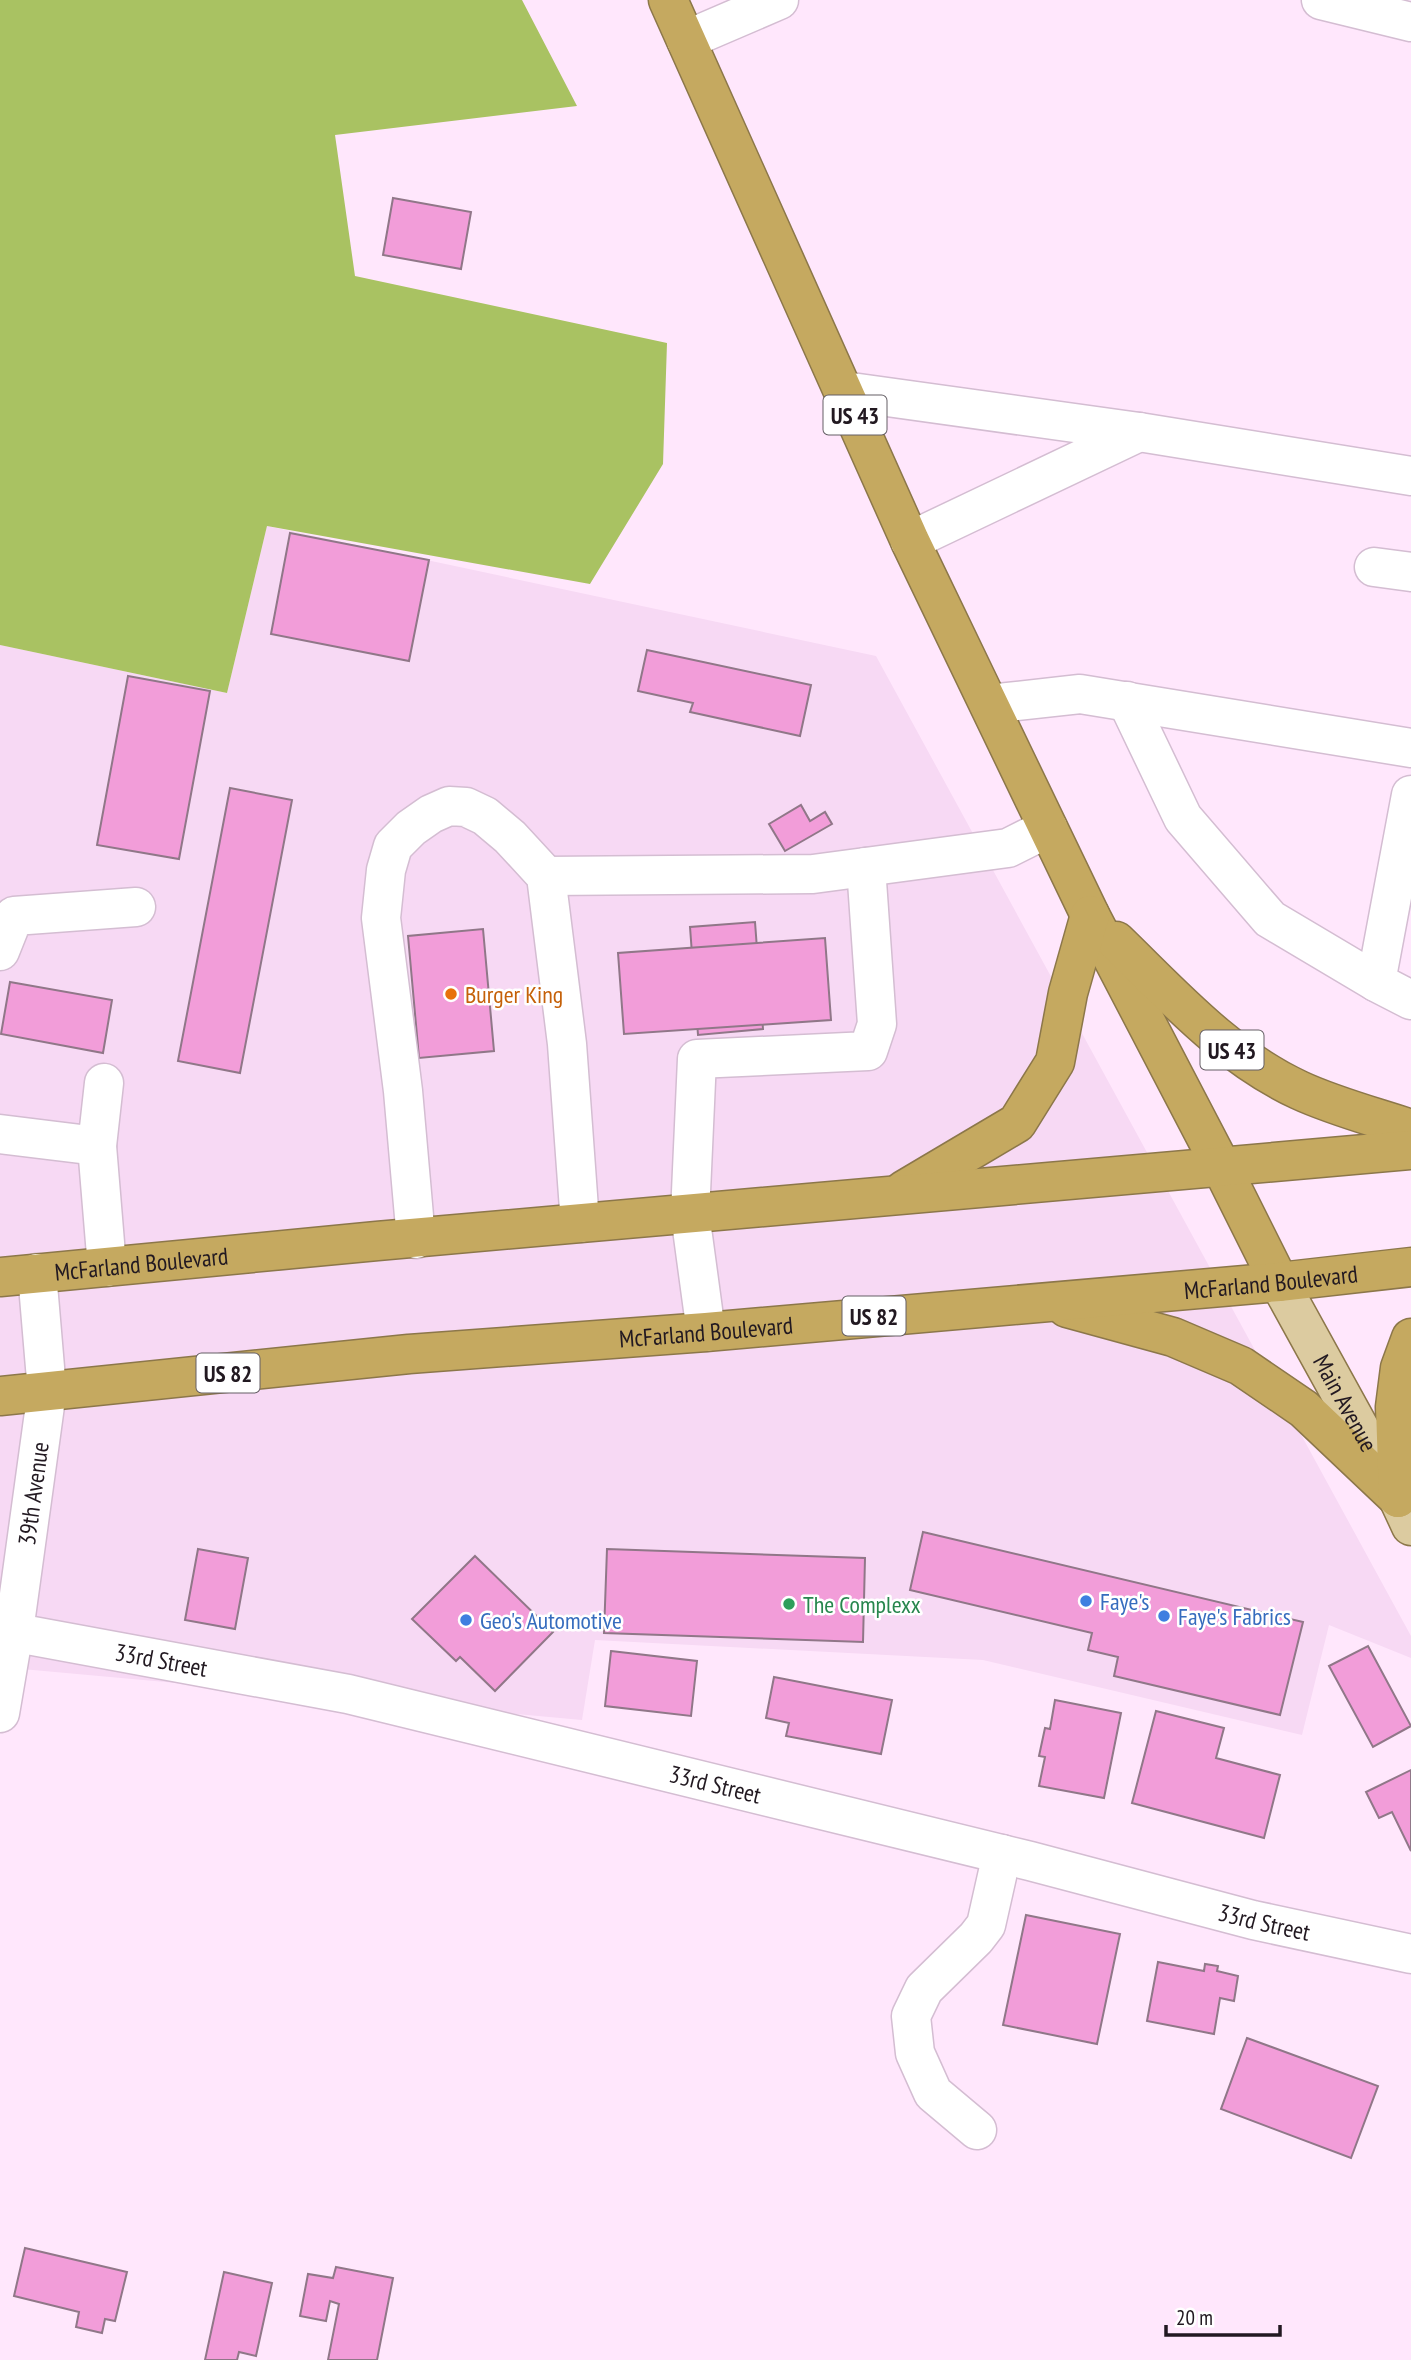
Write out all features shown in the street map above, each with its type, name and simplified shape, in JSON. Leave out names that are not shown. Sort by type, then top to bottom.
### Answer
[{"type":"highway","name":"US 43","points":[[668,0],[910,541],[1090,915],[1279,1282]]},
{"type":"highway","name":"US 43","points":[[1090,915],[1201,1024],[1243,1059],[1300,1091],[1411,1129]]},
{"type":"highway","points":[[894,1195],[1017,1123],[1055,1062],[1068,993],[1090,915]]},
{"type":"highway","name":"McFarland Boulevard","points":[[0,1277],[1411,1150]]},
{"type":"highway","name":"McFarland Boulevard","points":[[0,1396],[409,1354],[706,1332],[1279,1282],[1411,1267]]},
{"type":"highway","points":[[1042,1301],[1173,1337],[1241,1366],[1304,1409],[1405,1512]]},
{"type":"highway","points":[[1405,1512],[1395,1407],[1400,1368],[1411,1338]]},
{"type":"main road","name":"Main Avenue","points":[[1279,1282],[1405,1512]]},
{"type":"street","points":[[686,40],[779,0]]},
{"type":"street","points":[[1321,0],[1411,22]]},
{"type":"street","points":[[844,390],[1139,432],[1411,477]]},
{"type":"street","points":[[910,541],[1139,432]]},
{"type":"street","points":[[1374,567],[1411,572]]},
{"type":"street","points":[[989,704],[1080,694],[1411,748]]},
{"type":"street","points":[[1128,701],[1183,818],[1270,919],[1411,1000]]},
{"type":"street","points":[[1376,982],[1411,795]]},
{"type":"street","points":[[416,1239],[403,1091],[381,918],[386,870],[393,846],[411,828],[449,806],[466,807],[485,816],[546,876],[567,1044],[580,1223]]},
{"type":"street","points":[[546,876],[813,873],[1008,848],[1048,828]]},
{"type":"street","points":[[706,1332],[690,1214],[696,1059],[868,1051],[877,1024],[866,867]]},
{"type":"street","points":[[0,951],[13,916],[136,907]]},
{"type":"street","points":[[104,1083],[97,1146],[107,1267]]},
{"type":"street","points":[[0,1135],[97,1146]]},
{"type":"street","name":"39th Avenue","points":[[0,1713],[7,1630],[47,1391],[37,1273]]},
{"type":"street","name":"33rd Street","points":[[7,1630],[348,1694],[1002,1854],[1254,1920],[1411,1954]]},
{"type":"street","points":[[977,2130],[933,2093],[915,2053],[911,2016],[924,1989],[986,1925],[1002,1854]]},
{"type":"shaded area","points":[[267,526],[876,656],[1411,1636],[1411,1658],[1329,1625],[1302,1735],[983,1660],[595,1640],[582,1720],[0,1667],[0,645],[227,693]]},
{"type":"green space","points":[[0,0],[522,0],[577,106],[335,135],[355,276],[667,343],[663,464],[590,584],[267,526],[227,693],[0,645]]},
{"type":"building","points":[[393,198],[471,212],[461,269],[383,255]]},
{"type":"building","points":[[290,533],[429,560],[409,661],[271,634]]},
{"type":"building","points":[[647,650],[811,685],[800,736],[690,712],[693,703],[638,691]]},
{"type":"building","points":[[128,676],[210,691],[179,859],[97,845]]},
{"type":"building","points":[[230,788],[292,800],[240,1073],[178,1061]]},
{"type":"building","points":[[801,805],[810,821],[825,812],[832,824],[785,851],[769,824]]},
{"type":"building","points":[[755,922],[763,1029],[698,1035],[690,927]]},
{"type":"building","name":"Burger King","points":[[483,929],[494,1051],[419,1058],[408,936]]},
{"type":"building","points":[[825,938],[831,1020],[624,1034],[618,953]]},
{"type":"building","points":[[10,982],[112,1000],[103,1053],[1,1034]]},
{"type":"building","points":[[923,1532],[1303,1622],[1280,1715],[1114,1676],[1118,1657],[1088,1650],[1092,1633],[910,1590]]},
{"type":"building","points":[[198,1549],[248,1558],[235,1629],[185,1620]]},
{"type":"building","points":[[607,1549],[865,1558],[863,1642],[604,1633]]},
{"type":"building","points":[[475,1556],[553,1632],[495,1691],[460,1657],[456,1661],[412,1619]]},
{"type":"building","points":[[1368,1646],[1411,1726],[1373,1747],[1329,1666]]},
{"type":"building","points":[[611,1651],[697,1661],[691,1716],[605,1706]]},
{"type":"building","points":[[774,1677],[892,1700],[881,1754],[786,1736],[789,1723],[766,1718]]},
{"type":"building","points":[[1055,1700],[1121,1713],[1104,1798],[1039,1786],[1045,1757],[1039,1756],[1045,1728],[1050,1729]]},
{"type":"building","points":[[1156,1711],[1224,1728],[1216,1758],[1280,1775],[1264,1838],[1132,1803]]},
{"type":"building","points":[[1411,1770],[1411,1851],[1392,1812],[1379,1818],[1366,1792]]},
{"type":"building","points":[[1026,1915],[1120,1934],[1097,2044],[1003,2025]]},
{"type":"building","points":[[1158,1962],[1204,1971],[1205,1964],[1218,1966],[1217,1971],[1238,1976],[1234,2001],[1220,1998],[1214,2034],[1147,2021]]},
{"type":"building","points":[[1247,2038],[1378,2086],[1351,2158],[1221,2109]]},
{"type":"building","points":[[25,2248],[127,2272],[115,2321],[105,2319],[102,2333],[76,2327],[79,2312],[14,2296]]},
{"type":"building","points":[[336,2267],[393,2278],[377,2360],[328,2360],[339,2304],[330,2301],[326,2321],[300,2316],[308,2274],[333,2278]]},
{"type":"building","points":[[224,2272],[272,2283],[256,2356],[239,2352],[237,2360],[205,2360]]},
{"type":"place","name":"Burger King","points":[[451,994]]},
{"type":"place","name":"Faye's","points":[[1086,1601]]},
{"type":"place","name":"The Complexx","points":[[789,1604]]},
{"type":"place","name":"Faye's Fabrics","points":[[1164,1616]]},
{"type":"place","name":"Geo's Automotive","points":[[466,1620]]}]
